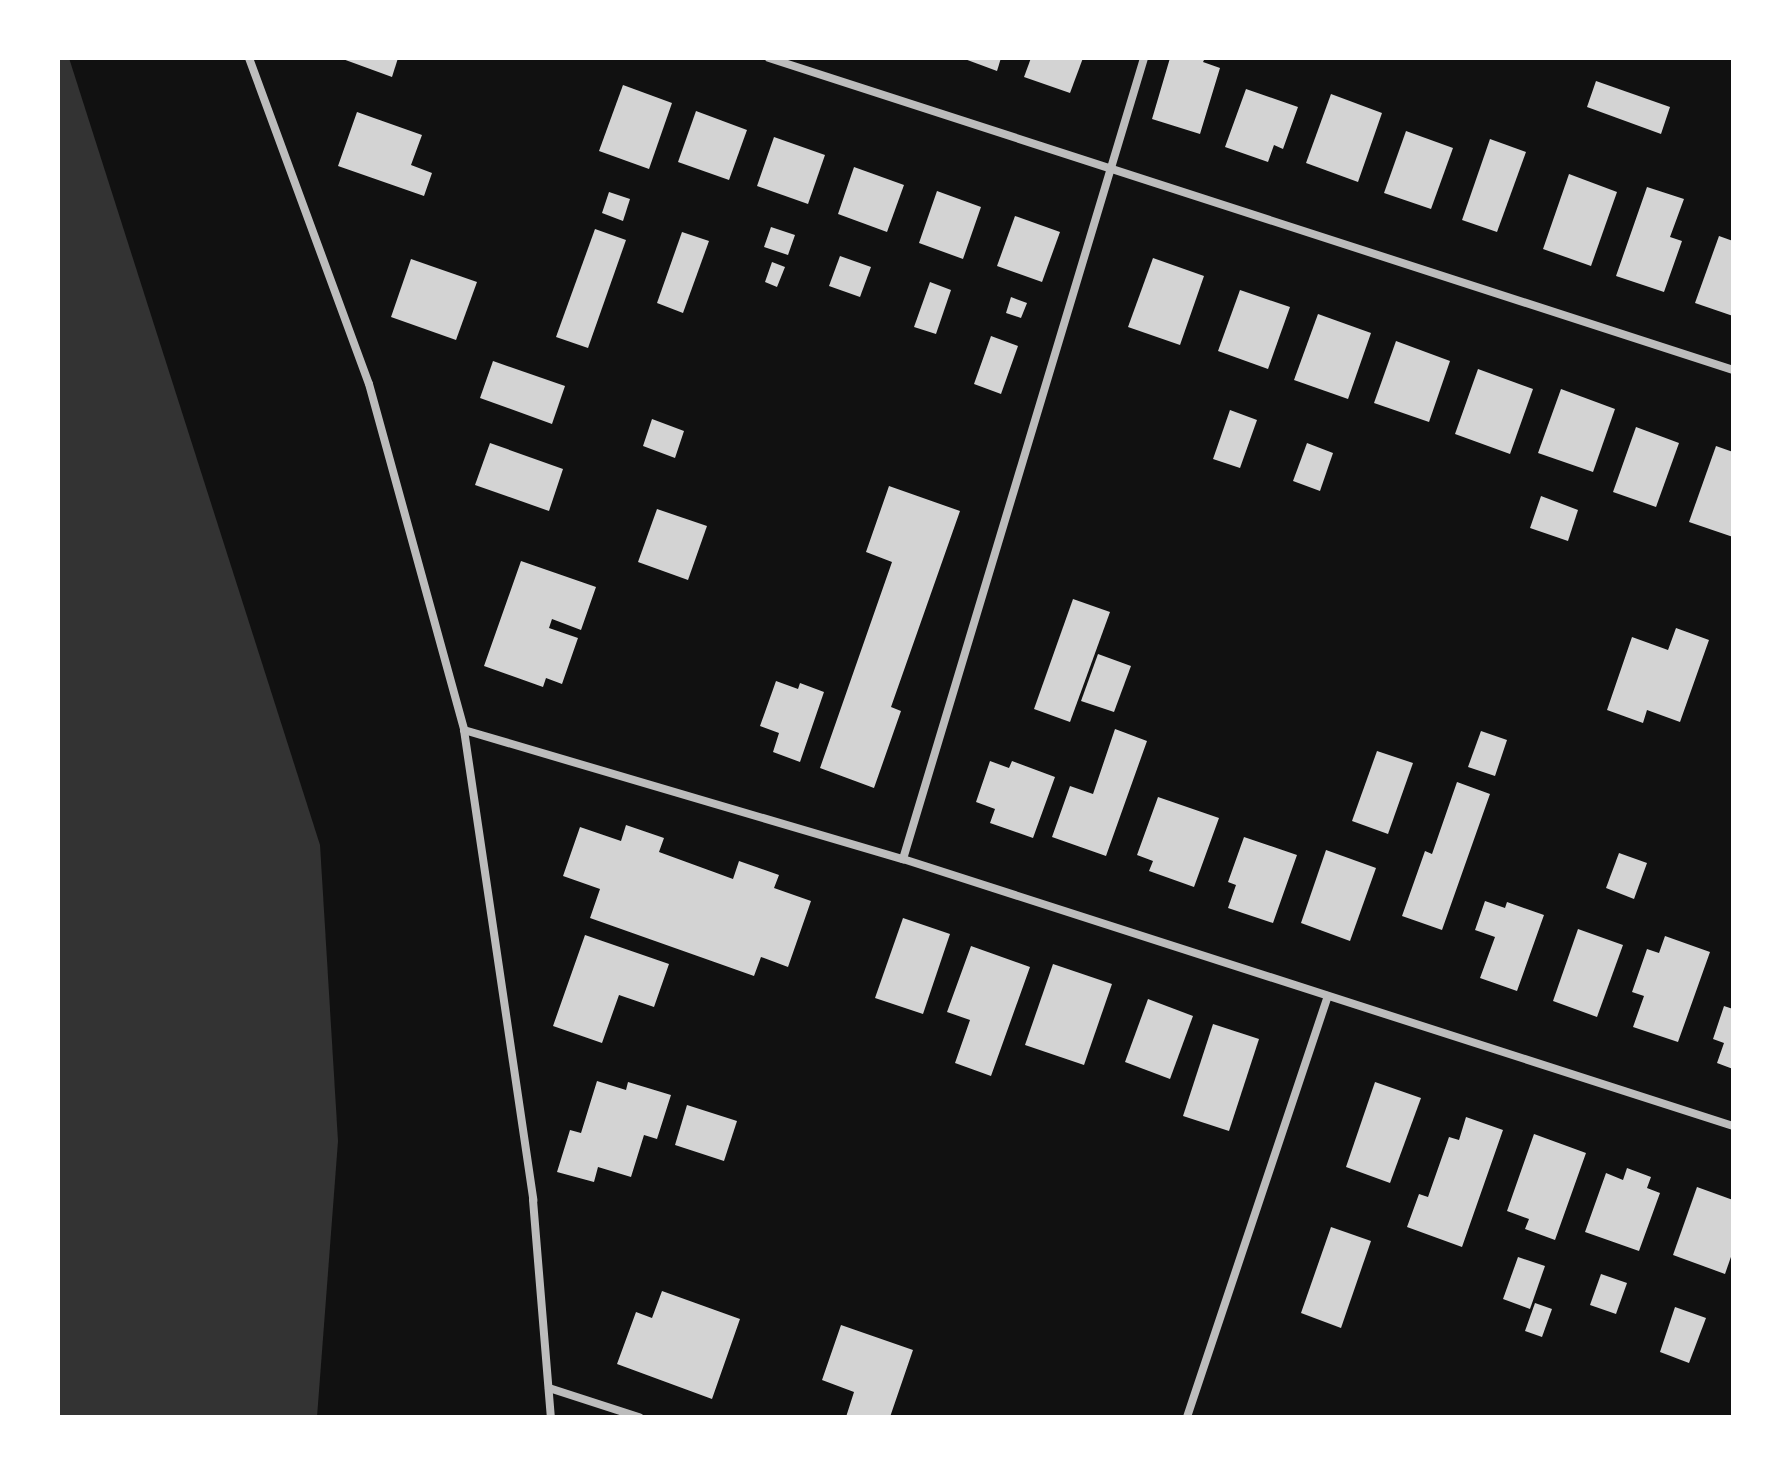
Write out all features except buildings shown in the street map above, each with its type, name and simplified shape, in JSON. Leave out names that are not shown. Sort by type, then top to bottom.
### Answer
[{"type":"street","points":[[249,58],[369,384],[464,730],[533,1200],[551,1417]]},
{"type":"street","points":[[769,58],[1733,370]]},
{"type":"street","points":[[903,859],[1144,58]]},
{"type":"street","points":[[464,730],[903,859],[1733,1126]]},
{"type":"street","points":[[1187,1417],[1328,996]]},
{"type":"street","points":[[549,1388],[639,1417]]},
{"type":"shaded area","points":[[58,58],[69,58],[320,845],[338,1141],[317,1417],[58,1417]]}]
